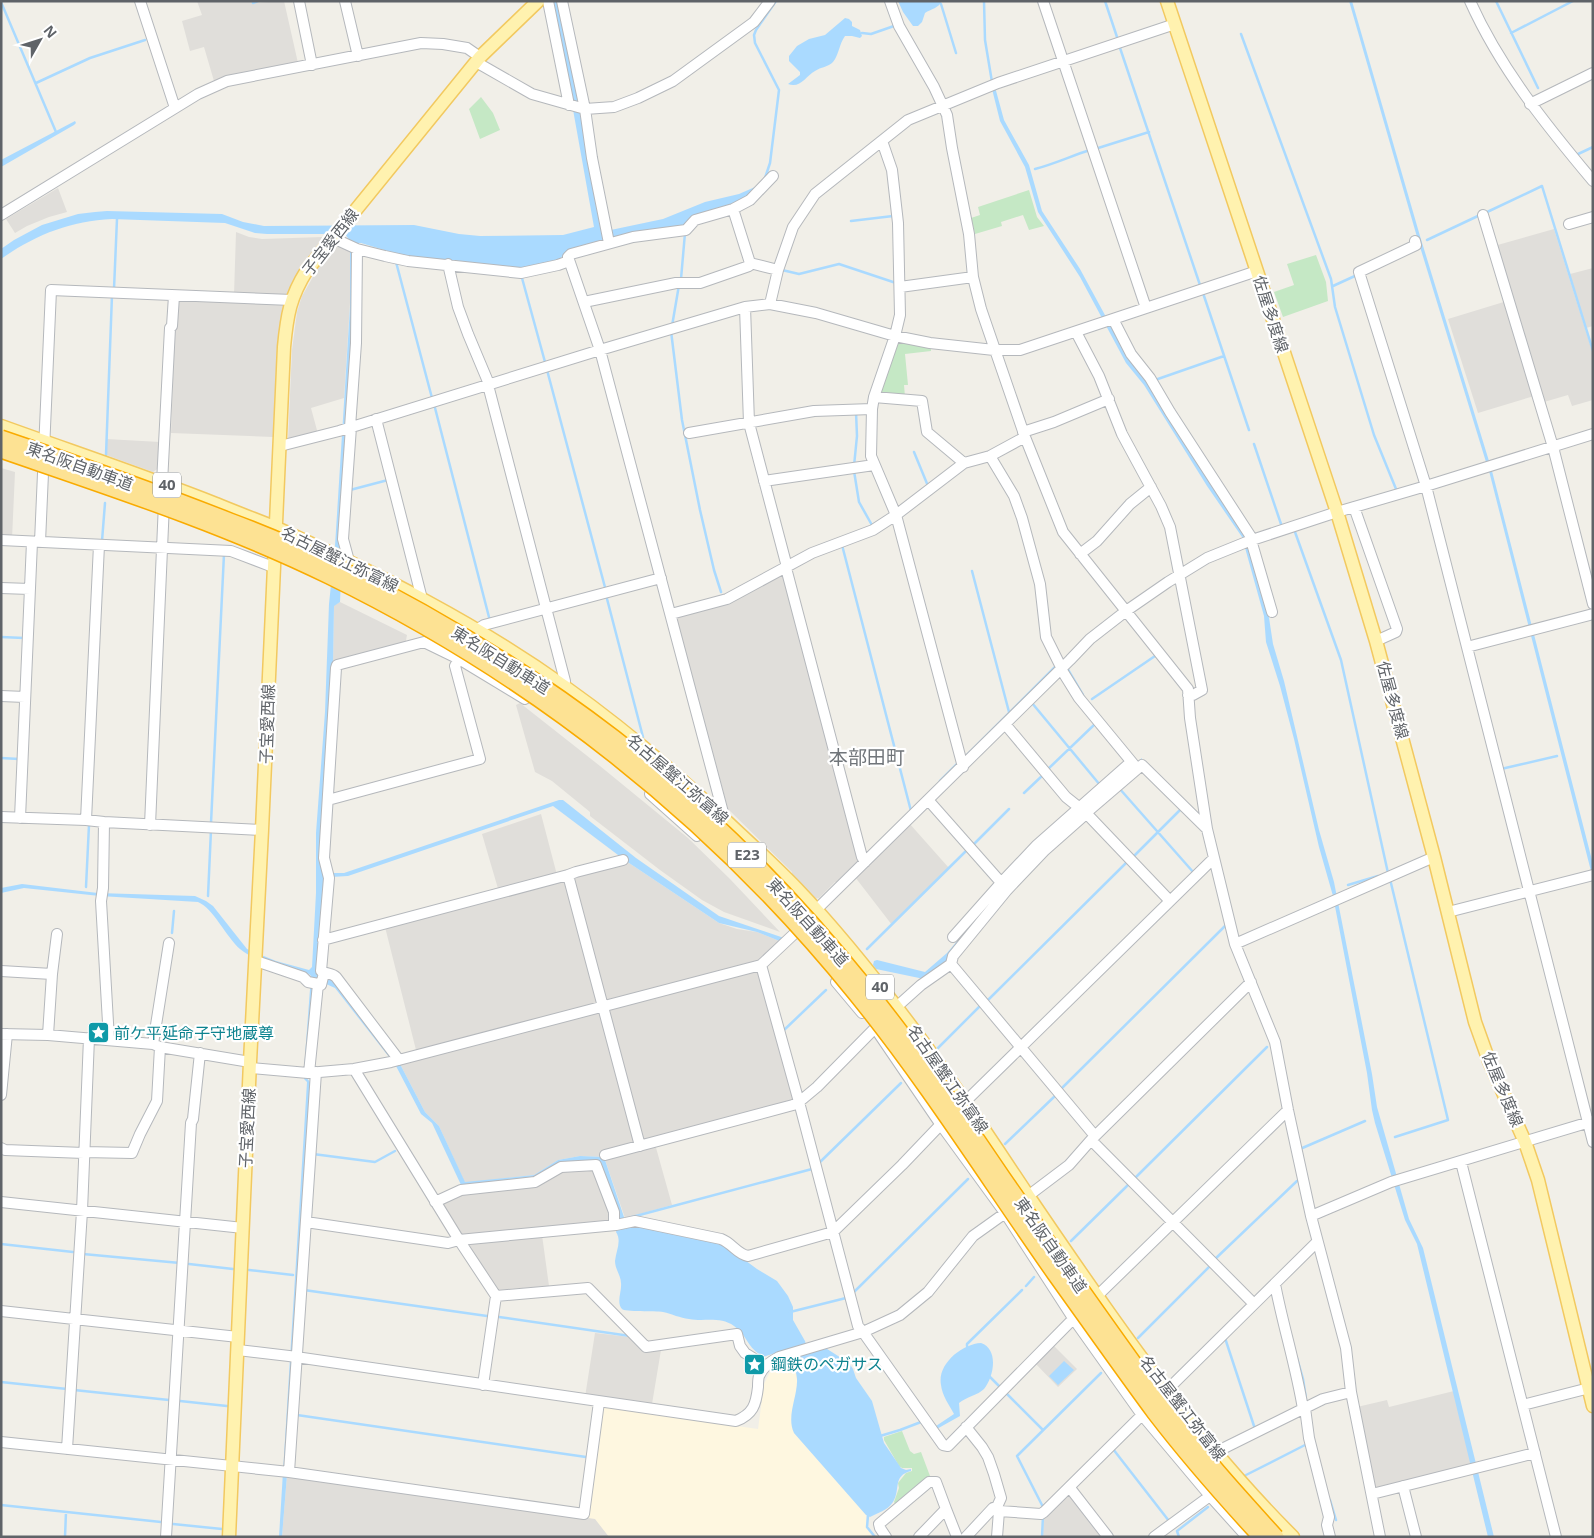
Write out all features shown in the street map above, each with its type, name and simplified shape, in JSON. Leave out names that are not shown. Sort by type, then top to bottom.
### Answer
[{"type":"highway","name":"東名阪自動車道","points":[[1,438],[182,502],[261,533],[330,564],[410,605],[476,643],[553,693],[616,740],[686,798],[752,860],[813,924],[866,987],[918,1055],[1065,1267],[1166,1408],[1219,1473],[1276,1537]]},
{"type":"highway","name":"東名阪自動車道","points":[[1,450],[177,512],[257,544],[327,575],[405,615],[469,653],[545,702],[609,749],[678,807],[737,861],[804,932],[858,995],[914,1070],[1055,1274],[1157,1415],[1210,1481],[1261,1537]]},
{"type":"main road","name":"子宝愛西線","points":[[229,1537],[273,567],[287,316],[292,300],[307,270],[334,236],[478,60],[538,1]]},
{"type":"main road","name":"佐屋多度線","points":[[1167,1],[1337,512],[1376,641],[1434,857],[1475,1022],[1525,1142],[1538,1180],[1593,1406]]},
{"type":"main road","name":"名古屋蟹江弥富線","points":[[1,426],[163,483],[276,528],[348,561],[422,599],[476,630],[564,686],[659,760],[753,845],[816,910],[896,1007],[965,1100],[1097,1296],[1167,1390],[1236,1476],[1292,1537]]},
{"type":"street","points":[[140,1],[175,108]]},
{"type":"street","points":[[299,1],[312,65]]},
{"type":"street","points":[[345,1],[358,56]]},
{"type":"street","points":[[548,1],[570,105]]},
{"type":"street","points":[[562,1],[608,237]]},
{"type":"street","points":[[1,215],[198,94],[227,81],[421,44],[442,44],[467,48],[478,60],[532,94],[584,109],[614,107],[673,81],[754,22],[770,1]]},
{"type":"street","points":[[890,1],[899,26],[947,115],[969,234],[973,277],[981,309],[1024,435],[1063,532],[1188,689],[1190,718],[1207,829],[1235,944],[1275,1042],[1310,1216],[1346,1348],[1351,1392],[1380,1537]]},
{"type":"street","points":[[1043,1],[1146,308]]},
{"type":"street","points":[[1470,1],[1483,30],[1530,104],[1593,181]]},
{"type":"street","points":[[770,304],[778,270],[794,227],[815,194],[912,118],[993,85],[1175,24]]},
{"type":"street","points":[[1530,104],[1593,73]]},
{"type":"street","points":[[882,141],[892,170],[898,223],[900,315],[896,336],[874,397],[871,456],[896,515],[963,767]]},
{"type":"street","points":[[725,820],[600,350],[568,257],[608,237],[633,237],[685,230],[695,220],[733,209],[750,200],[773,176]]},
{"type":"street","points":[[733,209],[750,263]]},
{"type":"street","points":[[1483,215],[1553,447],[1593,604]]},
{"type":"street","points":[[1569,224],[1593,217]]},
{"type":"street","points":[[334,236],[354,248],[408,260],[521,273],[558,265],[569,260]]},
{"type":"street","points":[[1415,241],[1416,245],[1360,272],[1426,486],[1529,892],[1590,1122],[1593,1142]]},
{"type":"street","points":[[348,561],[343,538],[356,343],[354,248]]},
{"type":"street","points":[[750,263],[778,270]]},
{"type":"street","points":[[584,302],[680,283],[700,283],[750,266],[750,263]]},
{"type":"street","points":[[448,264],[458,307],[488,385],[565,681],[564,686]]},
{"type":"street","points":[[280,446],[339,431],[745,307],[770,304],[816,313],[896,336],[930,343],[994,350],[1020,350],[1257,271]]},
{"type":"street","points":[[900,287],[973,277]]},
{"type":"street","points":[[20,818],[30,590],[45,442],[51,290],[292,300]]},
{"type":"street","points":[[150,824],[163,548],[163,483],[170,328],[172,326],[174,296]]},
{"type":"street","points":[[745,307],[749,423],[862,857],[865,862]]},
{"type":"street","points":[[1108,321],[1150,378],[1248,541],[1272,612]]},
{"type":"street","points":[[1076,332],[1100,376],[1122,434],[1170,527],[1202,690],[1193,695],[1188,695]]},
{"type":"street","points":[[874,397],[922,402],[927,432],[964,463]]},
{"type":"street","points":[[671,614],[727,599],[812,553],[873,530],[896,515],[964,463],[990,456],[1024,435],[1109,399]]},
{"type":"street","points":[[689,433],[814,411],[872,409]]},
{"type":"street","points":[[376,419],[422,599]]},
{"type":"street","points":[[1,1095],[4,1034],[110,1040],[156,1046],[250,1065],[309,1073],[354,1069],[395,1061],[761,965],[1062,669],[1090,639],[1126,611],[1180,575],[1207,558],[1248,541],[1593,434]]},
{"type":"street","points":[[990,456],[1014,496],[1022,518],[1040,584],[1046,637],[1079,698],[1134,766]]},
{"type":"street","points":[[764,481],[874,465]]},
{"type":"street","points":[[1080,554],[1097,541],[1130,504],[1151,487]]},
{"type":"street","points":[[1354,507],[1397,629],[1393,634],[1376,641]]},
{"type":"street","points":[[1,540],[231,551],[273,567]]},
{"type":"street","points":[[86,820],[99,546]]},
{"type":"street","points":[[476,630],[484,625],[661,578]]},
{"type":"street","points":[[1,588],[30,590]]},
{"type":"street","points":[[1467,647],[1593,614]]},
{"type":"street","points":[[286,1471],[306,1222],[309,1073],[324,940],[328,878],[324,858],[336,668],[338,665],[424,642],[459,660],[539,707],[622,769],[735,869],[795,933],[875,1028],[1142,1415],[1247,1537]]},
{"type":"street","points":[[328,800],[480,759],[455,666],[459,660]]},
{"type":"street","points":[[1,696],[25,696]]},
{"type":"street","points":[[1005,724],[1066,797],[1084,811],[1170,901]]},
{"type":"street","points":[[953,937],[1004,886],[1134,766],[1142,765],[1207,829]]},
{"type":"street","points":[[929,800],[1004,886]]},
{"type":"street","points":[[1,817],[262,830]]},
{"type":"street","points":[[104,822],[102,895],[110,1040]]},
{"type":"street","points":[[1235,944],[1434,857]]},
{"type":"street","points":[[306,1222],[448,1243],[459,1240],[635,1221],[721,1239],[729,1243],[742,1255],[748,1256],[832,1232],[1214,858]]},
{"type":"street","points":[[324,940],[623,860]]},
{"type":"street","points":[[568,875],[640,1146]]},
{"type":"street","points":[[1448,912],[1592,876]]},
{"type":"street","points":[[605,1155],[799,1102],[817,1087],[896,1007],[921,985],[951,964],[953,956],[1004,886]]},
{"type":"street","points":[[48,1035],[57,934]]},
{"type":"street","points":[[1,1148],[5,1150],[132,1153],[157,1101],[156,1046],[169,944]]},
{"type":"street","points":[[256,956],[303,977],[318,980],[334,975],[395,1061]]},
{"type":"street","points":[[951,964],[1093,1138],[1172,1223],[1254,1304]]},
{"type":"street","points":[[761,965],[858,1326],[944,1445],[948,1446],[1074,1318],[1288,1110]]},
{"type":"street","points":[[1,971],[52,974]]},
{"type":"street","points":[[238,1350],[736,1421],[746,1417],[752,1409],[757,1400],[759,1376],[772,1361],[863,1332],[900,1314],[928,1292],[973,1236],[1069,1165],[1093,1138],[1251,982]]},
{"type":"street","points":[[67,1448],[82,1211],[89,1038]]},
{"type":"street","points":[[166,1537],[191,1123],[200,1054]]},
{"type":"street","points":[[354,1069],[459,1240],[496,1296],[483,1386]]},
{"type":"street","points":[[1310,1216],[1395,1182],[1590,1122]]},
{"type":"street","points":[[1461,1162],[1556,1537]]},
{"type":"street","points":[[436,1202],[461,1190],[535,1182],[561,1167],[596,1165],[619,1224]]},
{"type":"street","points":[[1,1202],[243,1228]]},
{"type":"street","points":[[966,1537],[994,1508],[1041,1514],[1070,1488],[1317,1242]]},
{"type":"street","points":[[1275,1284],[1280,1312],[1298,1375],[1309,1438],[1330,1517],[1327,1525],[1330,1537]]},
{"type":"street","points":[[496,1296],[588,1288],[646,1347],[737,1334],[740,1346],[745,1353],[766,1366]]},
{"type":"street","points":[[1,1311],[238,1336]]},
{"type":"street","points":[[1522,1404],[1590,1388]]},
{"type":"street","points":[[1216,1452],[1323,1399],[1351,1392]]},
{"type":"street","points":[[1,1442],[286,1471],[584,1514],[599,1402]]},
{"type":"street","points":[[966,1427],[988,1457],[1001,1498],[998,1510],[997,1537]]},
{"type":"street","points":[[1372,1494],[1535,1453]]},
{"type":"street","points":[[1154,1537],[1236,1476]]},
{"type":"street","points":[[886,1537],[879,1524],[929,1482],[936,1482],[957,1537]]},
{"type":"street","points":[[1403,1486],[1416,1537]]},
{"type":"street","points":[[1070,1488],[1108,1537]]},
{"type":"street","points":[[919,1537],[946,1509]]},
{"type":"shaded area","points":[[197,1],[253,1],[254,3],[284,1],[298,63],[250,71],[214,81],[204,47],[190,51],[182,21],[202,15]]},
{"type":"shaded area","points":[[58,188],[67,212],[49,217],[15,233],[6,219]]},
{"type":"shaded area","points":[[1554,229],[1593,354],[1593,400],[1572,406],[1568,395],[1544,402],[1494,246]]},
{"type":"shaded area","points":[[236,232],[262,239],[323,237],[301,268],[287,297],[234,295]]},
{"type":"shaded area","points":[[338,243],[350,248],[351,287],[344,398],[311,408],[318,434],[288,440],[292,350],[297,312],[302,296],[317,270]]},
{"type":"shaded area","points":[[1593,268],[1593,326],[1586,328],[1570,274]]},
{"type":"shaded area","points":[[176,298],[284,302],[277,346],[273,437],[171,433]]},
{"type":"shaded area","points":[[1507,301],[1534,396],[1478,413],[1448,319]]},
{"type":"shaded area","points":[[106,439],[160,442],[160,467],[153,472],[106,455]]},
{"type":"shaded area","points":[[1,468],[15,472],[12,539],[1,539]]},
{"type":"shaded area","points":[[782,573],[785,574],[860,861],[819,898],[814,899],[792,877],[792,872],[728,809],[677,619],[680,616]]},
{"type":"shaded area","points":[[340,602],[407,635],[405,646],[333,666],[334,605]]},
{"type":"shaded area","points":[[520,703],[688,838],[780,932],[724,912],[702,900],[590,816],[590,812],[552,781],[535,772],[516,705]]},
{"type":"shaded area","points":[[541,814],[557,875],[499,892],[482,834]]},
{"type":"shaded area","points":[[909,823],[949,868],[892,925],[855,877]]},
{"type":"shaded area","points":[[626,861],[719,923],[737,929],[757,932],[782,942],[759,962],[606,1000],[574,880],[577,874]]},
{"type":"shaded area","points":[[563,879],[567,881],[599,1000],[596,1005],[416,1050],[385,927]]},
{"type":"shaded area","points":[[755,970],[762,976],[795,1100],[642,1140],[608,1011],[610,1008]]},
{"type":"shaded area","points":[[598,1012],[602,1013],[636,1140],[655,1144],[672,1205],[625,1218],[604,1157],[580,1156],[558,1160],[534,1175],[465,1183],[439,1126],[425,1112],[400,1064]]},
{"type":"shaded area","points":[[591,1168],[600,1179],[611,1212],[611,1222],[463,1235],[456,1230],[439,1203],[460,1193],[562,1170]]},
{"type":"shaded area","points":[[542,1235],[549,1286],[496,1290],[466,1244]]},
{"type":"shaded area","points":[[595,1333],[629,1337],[644,1351],[661,1350],[652,1404],[585,1397]]},
{"type":"shaded area","points":[[1052,1344],[1077,1369],[1058,1387],[1034,1362]]},
{"type":"shaded area","points":[[790,1358],[796,1367],[797,1381],[794,1433],[866,1515],[866,1528],[873,1537],[609,1537],[595,1520],[587,1518],[600,1410],[604,1407],[758,1429],[764,1384],[772,1368],[781,1360]]},
{"type":"shaded area","points":[[1454,1391],[1472,1466],[1375,1491],[1357,1407],[1387,1400],[1389,1407]]},
{"type":"shaded area","points":[[287,1475],[595,1519],[609,1537],[282,1537]]},
{"type":"shaded area","points":[[1068,1489],[1106,1537],[1043,1537],[1044,1514]]},
{"type":"green space","points":[[481,97],[493,113],[500,130],[480,139],[469,109]]},
{"type":"green space","points":[[1029,190],[1037,217],[1044,226],[1029,230],[1023,215],[1001,222],[1002,226],[975,234],[971,218],[980,215],[978,207]]},
{"type":"green space","points":[[1316,255],[1326,282],[1328,301],[1283,317],[1274,292],[1294,285],[1287,264]]},
{"type":"green space","points":[[899,341],[931,347],[931,351],[905,354],[908,385],[904,385],[905,397],[881,395],[879,392],[896,343]]},
{"type":"green space","points":[[902,1431],[910,1451],[914,1454],[921,1452],[930,1476],[896,1505],[894,1502],[899,1488],[898,1483],[906,1473],[912,1471],[912,1468],[902,1468],[899,1466],[884,1437]]},
{"type":"water","points":[[551,1],[560,1],[606,231],[663,219],[705,202],[739,194],[755,187],[763,180],[750,197],[684,227],[608,238],[567,251],[556,263],[521,270],[404,256],[361,243],[355,243],[340,602],[334,606],[333,666],[321,857],[331,873],[344,873],[563,800],[636,858],[719,916],[784,938],[782,942],[757,932],[719,923],[626,861],[553,806],[348,876],[331,877],[318,971],[333,977],[400,1064],[425,1112],[439,1126],[465,1182],[534,1175],[558,1160],[580,1156],[604,1157],[627,1226],[632,1228],[640,1226],[723,1244],[777,1281],[788,1296],[793,1307],[793,1320],[805,1341],[808,1352],[824,1347],[849,1363],[856,1378],[872,1401],[884,1443],[901,1468],[911,1469],[911,1471],[901,1476],[891,1505],[870,1517],[866,1515],[794,1433],[791,1420],[797,1379],[795,1367],[788,1349],[760,1358],[759,1354],[752,1348],[741,1332],[729,1323],[718,1320],[695,1320],[663,1312],[628,1311],[622,1309],[619,1304],[621,1280],[615,1261],[619,1242],[616,1232],[620,1221],[601,1162],[580,1162],[535,1180],[462,1187],[432,1123],[421,1114],[396,1066],[335,988],[324,983],[306,1077],[310,1082],[310,1089],[287,1475],[282,1537],[279,1537],[307,1082],[304,1079],[304,1069],[311,976],[264,962],[247,954],[235,944],[209,910],[198,902],[100,896],[24,888],[1,893],[1,888],[22,884],[98,893],[195,896],[213,906],[247,949],[276,961],[309,970],[312,967],[316,893],[316,833],[325,712],[329,604],[335,546],[350,307],[350,241],[345,234],[267,234],[255,233],[225,223],[112,219],[67,226],[40,236],[1,259],[1,249],[42,225],[78,214],[107,211],[222,214],[243,222],[264,226],[414,225],[480,236],[563,235],[594,227]]},
{"type":"water","points":[[898,1],[942,1],[937,7],[925,13],[922,22],[918,26],[913,26]]},
{"type":"water","points":[[1349,1],[1352,1],[1420,236],[1489,461],[1486,462],[1417,237]]},
{"type":"water","points":[[845,18],[852,22],[852,26],[860,30],[862,36],[860,38],[845,36],[837,56],[831,64],[815,71],[796,85],[788,84],[800,75],[800,72],[789,61],[789,56],[797,46],[809,39],[825,35]]},
{"type":"water","points":[[995,87],[1004,120],[1029,165],[1042,211],[1080,269],[1125,352],[1141,373],[1245,535],[1268,611],[1273,644],[1284,681],[1319,830],[1334,882],[1377,1107],[1409,1219],[1423,1248],[1494,1537],[1488,1537],[1417,1244],[1405,1220],[1375,1123],[1333,896],[1319,847],[1294,739],[1266,642],[1264,616],[1242,537],[1207,486],[1144,385],[1126,363],[1080,277],[1038,212],[1025,167],[1000,121],[992,89]]},
{"type":"water","points":[[75,121],[74,125],[1,167],[1,160]]},
{"type":"water","points":[[1489,471],[1492,471],[1593,864],[1593,879]]},
{"type":"water","points":[[1142,758],[1142,761],[1043,849],[945,964],[924,979],[876,969],[873,965],[874,961],[877,960],[925,972],[947,953],[1005,884],[1085,808]]},
{"type":"water","points":[[981,1343],[987,1346],[992,1357],[992,1371],[987,1384],[984,1389],[959,1403],[960,1416],[935,1430],[933,1428],[954,1414],[942,1389],[941,1377],[943,1370],[952,1356],[959,1351]]},
{"type":"water","points":[[1064,1361],[1074,1370],[1058,1385],[1049,1376]]},
{"type":"waterway","points":[[253,1],[253,3],[258,1]]},
{"type":"waterway","points":[[765,178],[770,163],[779,90],[755,43],[754,35],[776,1]]},
{"type":"waterway","points":[[984,1],[985,40],[992,82]]},
{"type":"waterway","points":[[1105,1],[1118,40]]},
{"type":"waterway","points":[[1496,1],[1538,88]]},
{"type":"waterway","points":[[1511,33],[1573,1]]},
{"type":"waterway","points":[[1,2],[55,133]]},
{"type":"waterway","points":[[941,4],[956,53]]},
{"type":"waterway","points":[[862,33],[871,34],[894,26]]},
{"type":"waterway","points":[[1241,34],[1331,279],[1335,307],[1374,435],[1396,489]]},
{"type":"waterway","points":[[36,83],[90,58],[145,40]]},
{"type":"waterway","points":[[1119,45],[1201,288]]},
{"type":"waterway","points":[[1095,149],[1149,132]]},
{"type":"waterway","points":[[1576,155],[1593,147]]},
{"type":"waterway","points":[[1035,169],[1090,150]]},
{"type":"waterway","points":[[1485,213],[1542,186],[1593,351]]},
{"type":"waterway","points":[[1427,240],[1480,215]]},
{"type":"waterway","points":[[851,221],[893,216],[893,218]]},
{"type":"waterway","points":[[114,289],[117,219]]},
{"type":"waterway","points":[[681,279],[685,233]]},
{"type":"waterway","points":[[396,262],[432,398]]},
{"type":"waterway","points":[[782,270],[799,274],[839,264],[896,283]]},
{"type":"waterway","points":[[1333,286],[1357,275]]},
{"type":"waterway","points":[[522,278],[545,362]]},
{"type":"waterway","points":[[672,326],[679,285]]},
{"type":"waterway","points":[[1203,293],[1249,430]]},
{"type":"waterway","points":[[106,455],[112,295]]},
{"type":"waterway","points":[[671,331],[682,420],[700,510],[721,592]]},
{"type":"waterway","points":[[1155,380],[1224,356]]},
{"type":"waterway","points":[[547,370],[606,591]]},
{"type":"waterway","points":[[434,404],[490,621]]},
{"type":"waterway","points":[[854,466],[857,436],[856,412]]},
{"type":"waterway","points":[[1254,444],[1281,524]]},
{"type":"waterway","points":[[914,452],[927,487]]},
{"type":"waterway","points":[[854,471],[859,502],[873,527]]},
{"type":"waterway","points":[[350,490],[388,480]]},
{"type":"waterway","points":[[102,541],[105,503]]},
{"type":"waterway","points":[[1295,532],[1341,660],[1388,873]]},
{"type":"waterway","points":[[842,545],[911,811]]},
{"type":"waterway","points":[[211,823],[224,554]]},
{"type":"waterway","points":[[972,571],[1009,712]]},
{"type":"waterway","points":[[606,595],[643,737]]},
{"type":"waterway","points":[[1,637],[24,638]]},
{"type":"waterway","points":[[1092,699],[1155,656]]},
{"type":"waterway","points":[[965,757],[1056,666]]},
{"type":"waterway","points":[[1067,668],[1083,695]]},
{"type":"waterway","points":[[1032,703],[1100,785]]},
{"type":"waterway","points":[[1047,770],[1095,724]]},
{"type":"waterway","points":[[1501,769],[1557,756]]},
{"type":"waterway","points":[[1,758],[19,759]]},
{"type":"waterway","points":[[940,781],[957,764]]},
{"type":"waterway","points":[[1024,793],[1043,775]]},
{"type":"waterway","points":[[1119,788],[1194,873]]},
{"type":"waterway","points":[[1132,858],[1182,808]]},
{"type":"waterway","points":[[973,845],[1009,809]]},
{"type":"waterway","points":[[86,887],[89,825]]},
{"type":"waterway","points":[[208,896],[211,830]]},
{"type":"waterway","points":[[867,949],[968,849]]},
{"type":"waterway","points":[[986,1002],[1127,862]]},
{"type":"waterway","points":[[1348,885],[1378,876]]},
{"type":"waterway","points":[[1390,879],[1448,1120],[1395,1137]]},
{"type":"waterway","points":[[172,933],[174,911]]},
{"type":"waterway","points":[[1060,1090],[1225,926]]},
{"type":"waterway","points":[[783,1031],[826,990]]},
{"type":"waterway","points":[[937,1049],[980,1006]]},
{"type":"waterway","points":[[1134,1179],[1267,1047]]},
{"type":"waterway","points":[[818,1164],[901,1083]]},
{"type":"waterway","points":[[1005,1144],[1056,1095]]},
{"type":"waterway","points":[[1300,1149],[1365,1121]]},
{"type":"waterway","points":[[313,1154],[375,1162],[395,1151]]},
{"type":"waterway","points":[[632,1217],[812,1169]]},
{"type":"waterway","points":[[852,1294],[968,1179]]},
{"type":"waterway","points":[[1214,1260],[1297,1181]]},
{"type":"waterway","points":[[1071,1241],[1129,1184]]},
{"type":"waterway","points":[[1,1244],[73,1252]]},
{"type":"waterway","points":[[83,1254],[180,1263]]},
{"type":"waterway","points":[[189,1264],[233,1269]]},
{"type":"waterway","points":[[1138,1338],[1211,1265]]},
{"type":"waterway","points":[[249,1270],[293,1275]]},
{"type":"waterway","points":[[1026,1286],[1034,1277]]},
{"type":"waterway","points":[[304,1290],[487,1316]]},
{"type":"waterway","points":[[967,1346],[1022,1290]]},
{"type":"waterway","points":[[790,1312],[846,1298]]},
{"type":"waterway","points":[[499,1317],[630,1336]]},
{"type":"waterway","points":[[1225,1338],[1255,1429]]},
{"type":"waterway","points":[[1297,1358],[1306,1399]]},
{"type":"waterway","points":[[1043,1507],[1017,1456],[1101,1373]]},
{"type":"waterway","points":[[990,1377],[1001,1388]]},
{"type":"waterway","points":[[1,1382],[67,1389]]},
{"type":"waterway","points":[[74,1390],[169,1400]]},
{"type":"waterway","points":[[1005,1392],[1043,1430]]},
{"type":"waterway","points":[[180,1401],[227,1406]]},
{"type":"waterway","points":[[297,1415],[586,1457]]},
{"type":"waterway","points":[[880,1436],[921,1422]]},
{"type":"waterway","points":[[1246,1475],[1305,1445]]},
{"type":"waterway","points":[[1113,1449],[1169,1521]]},
{"type":"waterway","points":[[1330,1500],[1336,1520]]},
{"type":"waterway","points":[[1,1505],[161,1522]]},
{"type":"waterway","points":[[1179,1537],[1177,1531],[1208,1507]]},
{"type":"waterway","points":[[65,1537],[66,1512]]},
{"type":"waterway","points":[[868,1516],[867,1527],[875,1537]]},
{"type":"waterway","points":[[1042,1537],[1043,1516]]},
{"type":"waterway","points":[[173,1524],[222,1529]]},
{"type":"place","name":"前ケ平延命子守地蔵尊","points":[[98,1033]]},
{"type":"place","name":"鋼鉄のペガサス","points":[[755,1364]]},
{"type":"district","name":"本部田町","points":[[867,757]]}]
